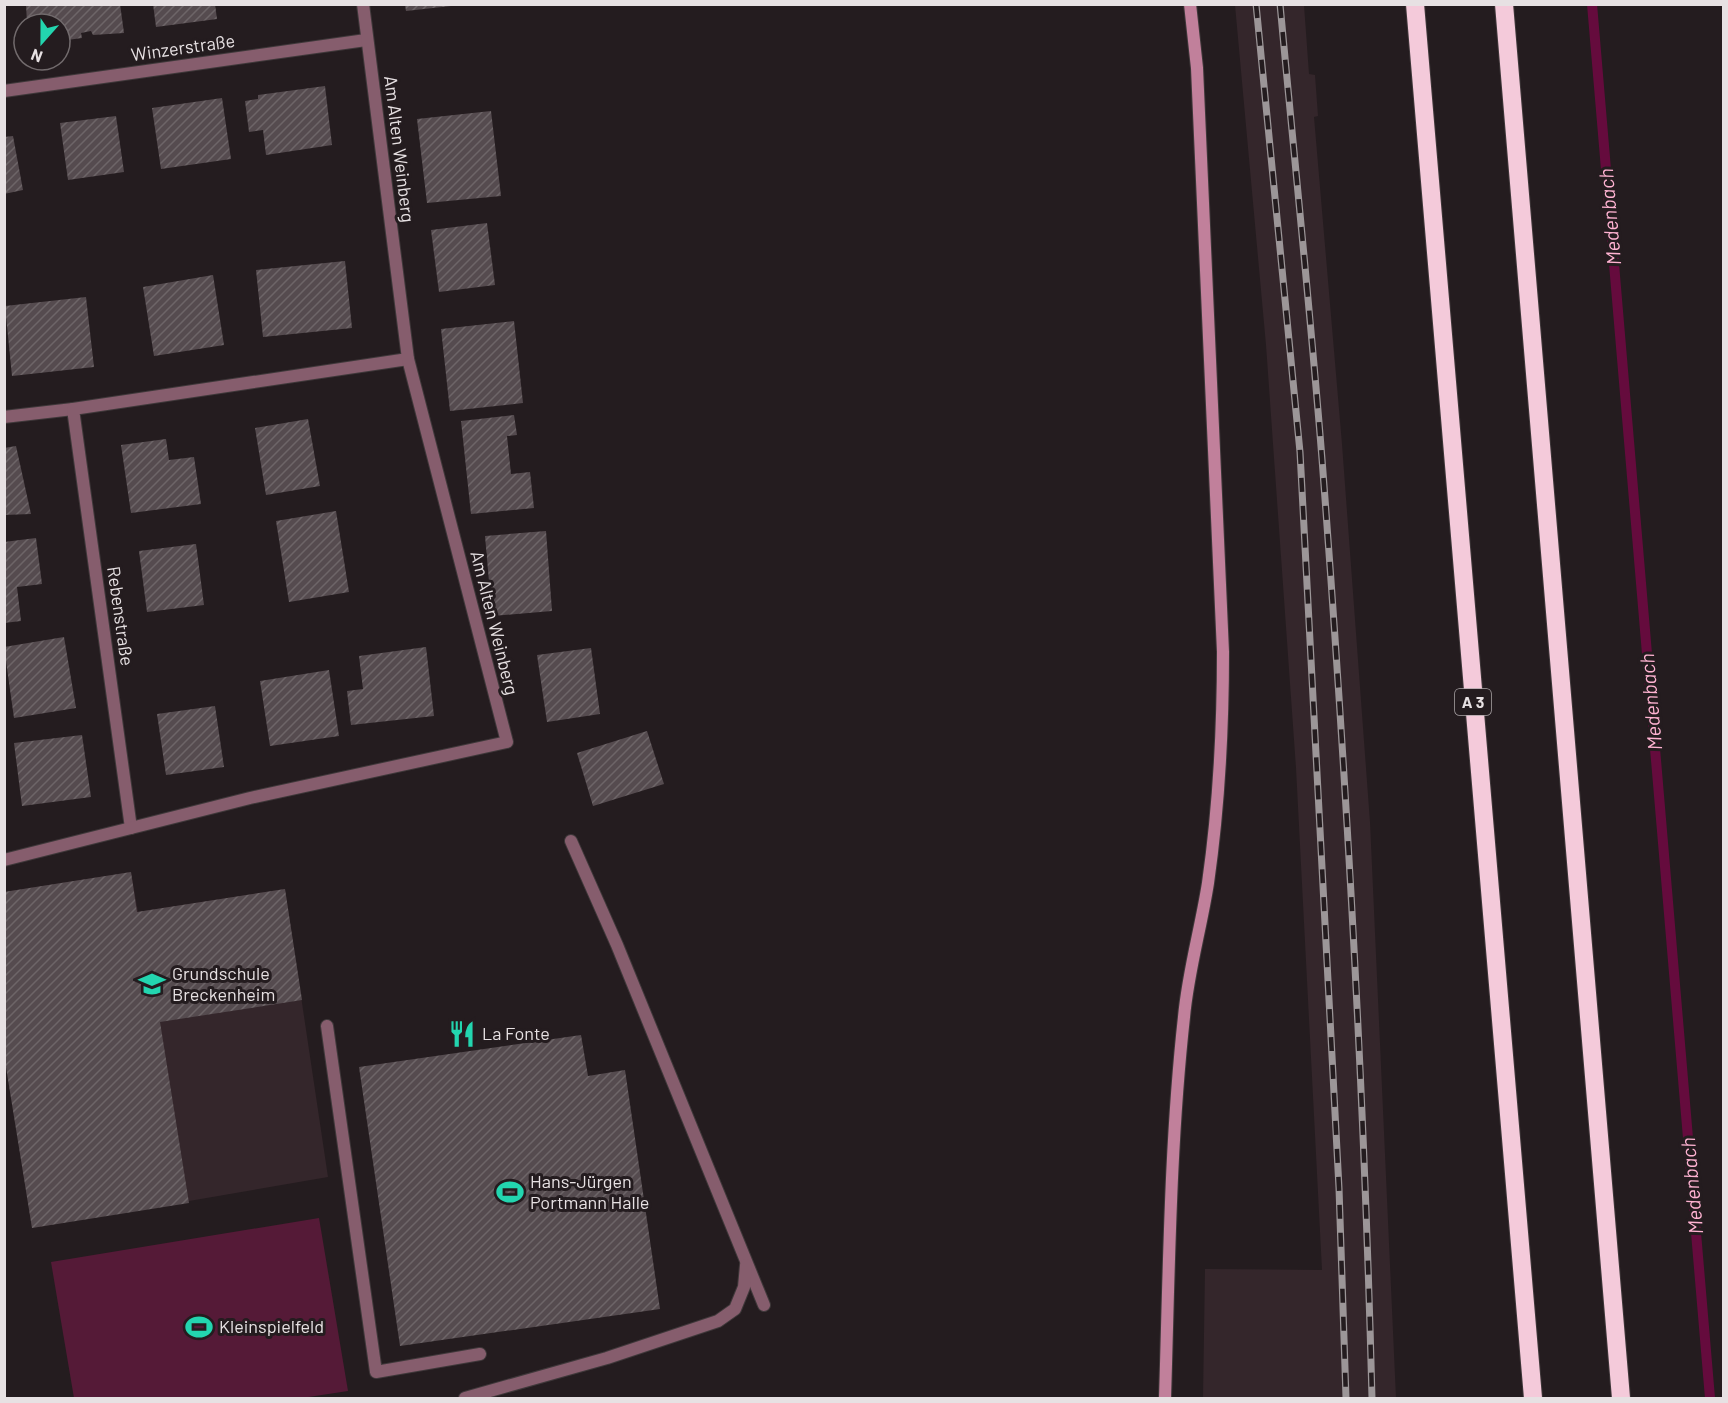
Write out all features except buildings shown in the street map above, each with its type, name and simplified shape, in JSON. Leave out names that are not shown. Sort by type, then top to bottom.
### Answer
[{"type":"highway","name":"A 3","points":[[1414,4],[1533,1398]]},
{"type":"highway","points":[[1504,4],[1621,1398]]},
{"type":"main road","points":[[1165,1398],[1175,1103],[1184,1014],[1207,886],[1219,802],[1224,730],[1223,652],[1198,92],[1190,4]]},
{"type":"street","name":"Am Alten Weinberg","points":[[4,860],[250,798],[507,742],[408,359],[363,4]]},
{"type":"street","name":"Winzerstraße","points":[[4,91],[366,40]]},
{"type":"street","points":[[4,417],[73,409],[408,359]]},
{"type":"street","name":"Rebenstraße","points":[[73,409],[130,828]]},
{"type":"street","points":[[571,841],[617,945],[764,1305]]},
{"type":"street","points":[[327,1026],[376,1372],[480,1354]]},
{"type":"street","points":[[465,1398],[608,1358],[718,1321],[735,1309],[744,1287],[747,1263]]},
{"type":"shaded area","points":[[1235,5],[1304,5],[1309,74],[1315,75],[1318,116],[1314,117],[1342,444],[1370,822],[1396,1398],[1203,1398],[1205,1269],[1322,1270],[1296,768],[1266,345]]},
{"type":"shaded area","name":"Grundschule Breckenheim","points":[[131,872],[138,912],[285,889],[328,1177],[32,1228],[5,1055],[4,892]]},
{"type":"shaded area","name":"Kleinspielfeld","points":[[319,1218],[348,1391],[302,1398],[74,1398],[51,1262]]},
{"type":"waterway","name":"Medenbach","points":[[1592,4],[1710,1398]]},
{"type":"railway","points":[[1256,4],[1300,452],[1339,1188],[1346,1398]]},
{"type":"railway","points":[[1280,4],[1317,402],[1339,694],[1359,1046],[1372,1398]]},
{"type":"place","name":"Grundschule Breckenheim","points":[[152,984]]},
{"type":"place","name":"La Fonte","points":[[462,1034]]},
{"type":"place","name":"Hans-Jürgen Portmann Halle","points":[[510,1192]]},
{"type":"place","name":"Kleinspielfeld","points":[[199,1327]]}]
